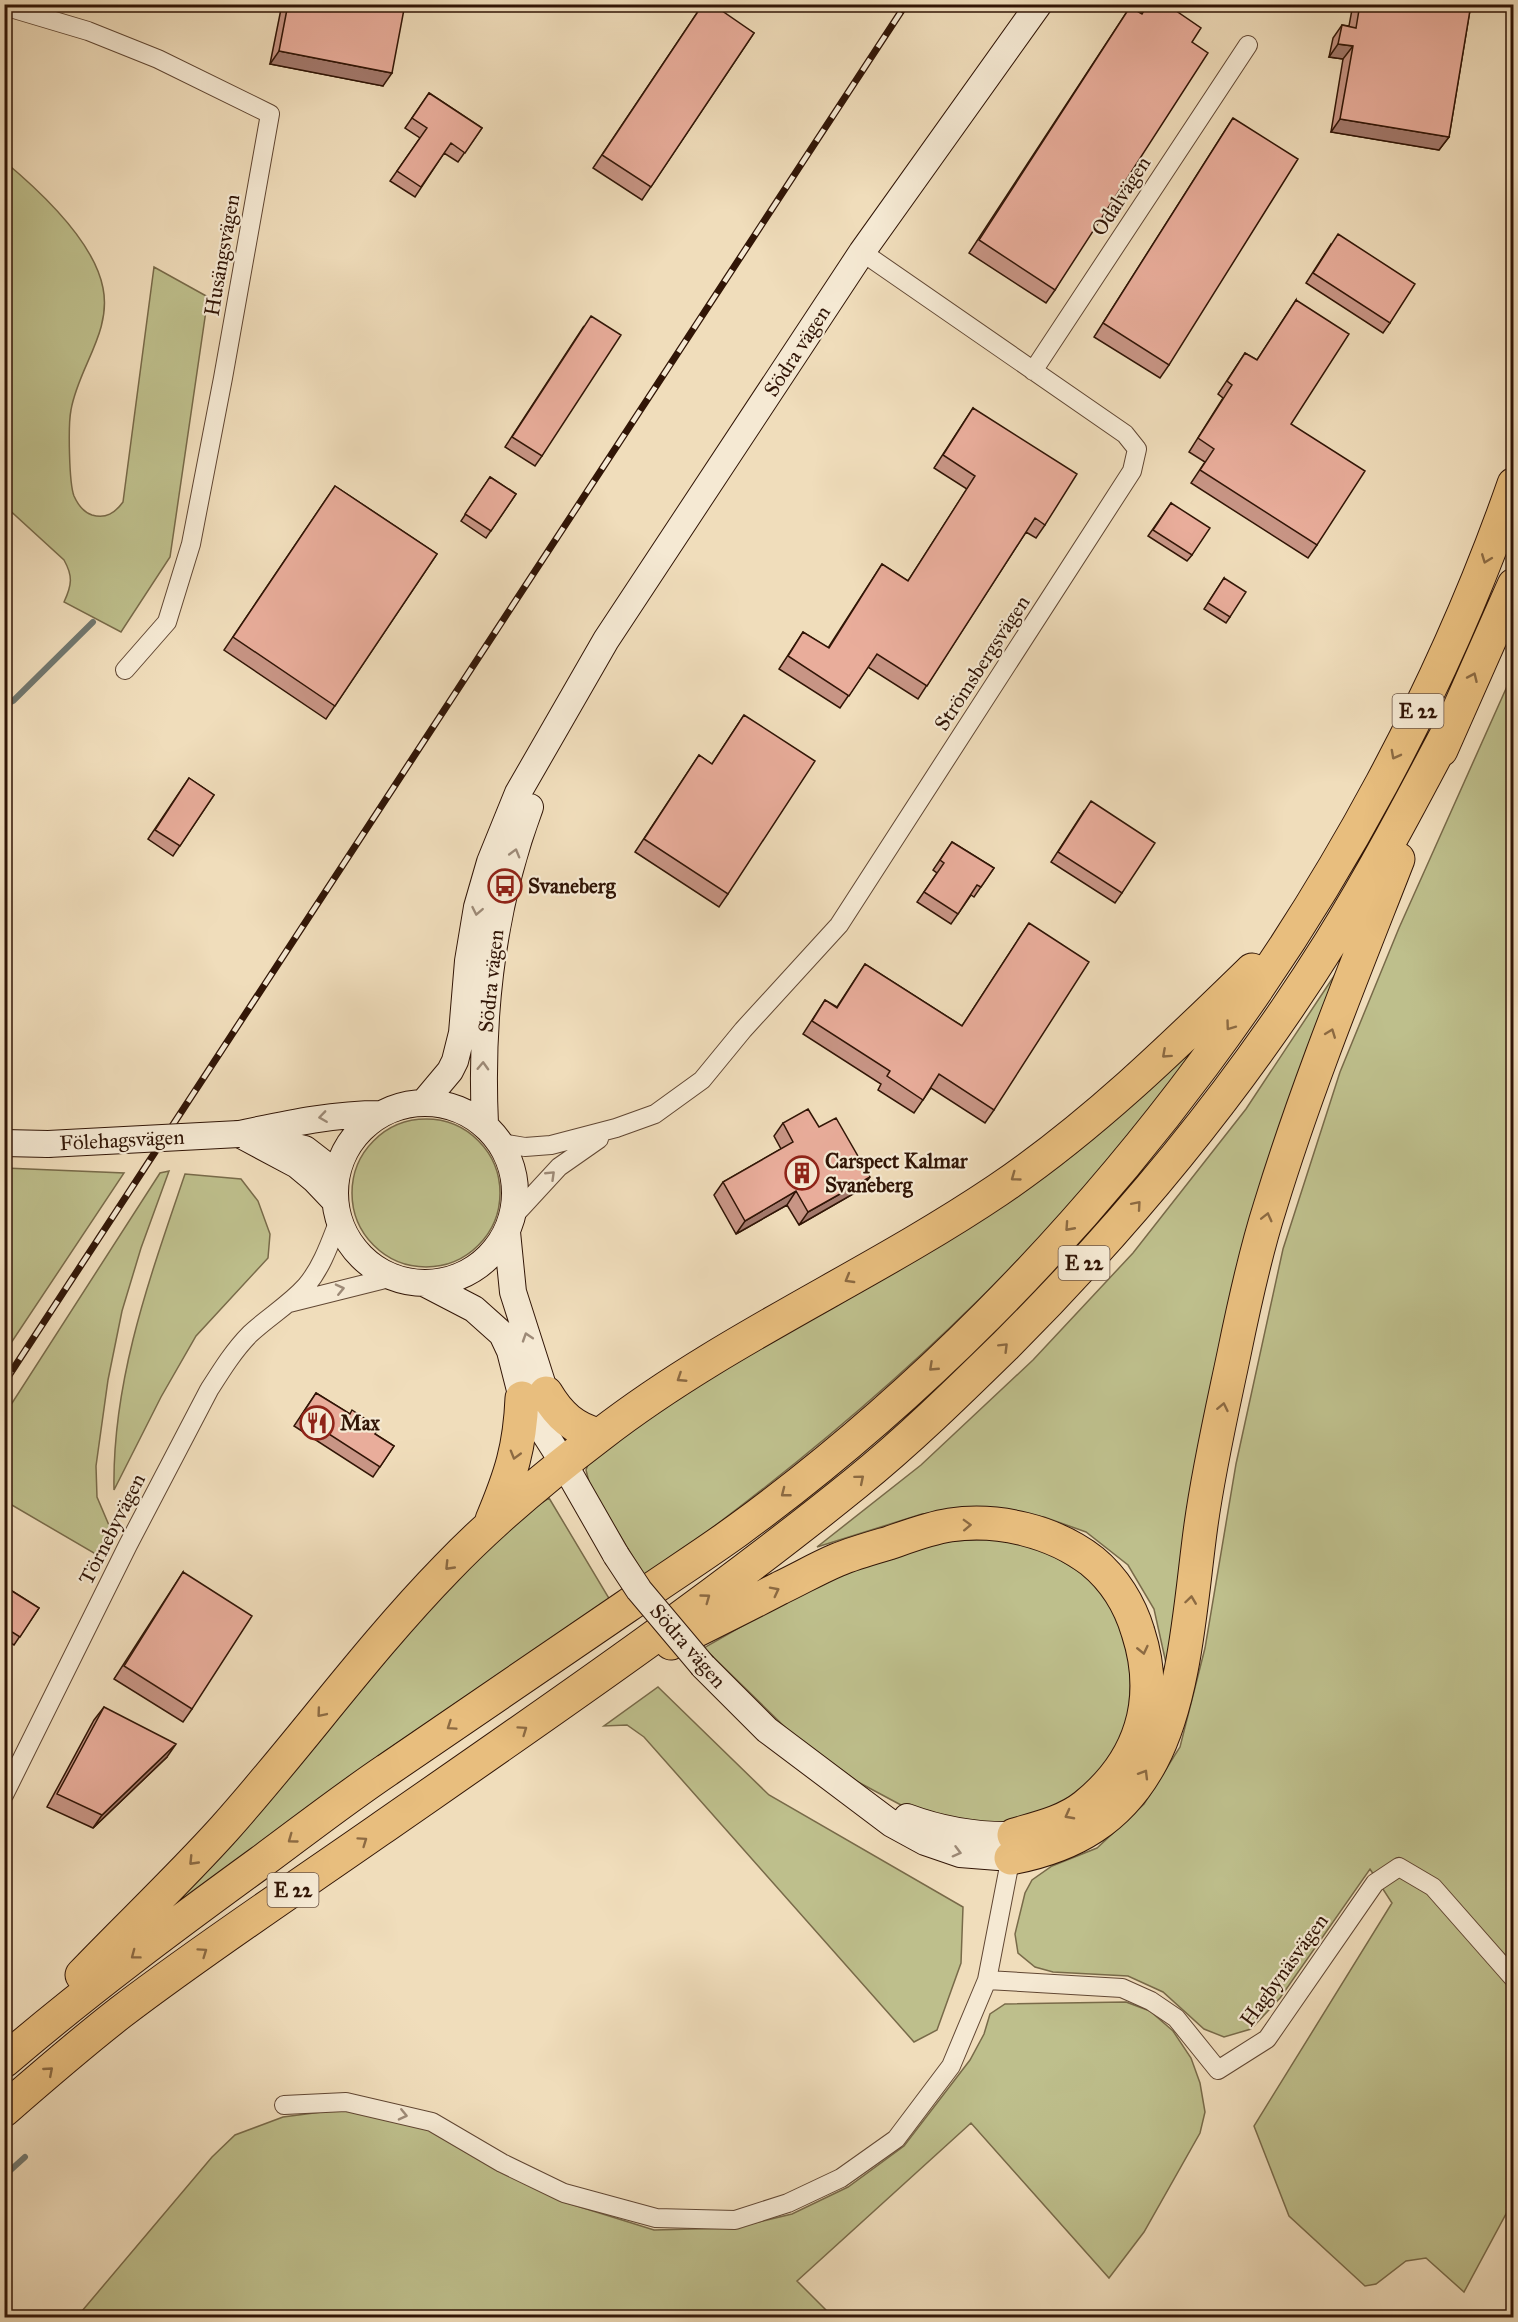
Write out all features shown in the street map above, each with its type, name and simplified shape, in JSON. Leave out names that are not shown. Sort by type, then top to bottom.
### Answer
[{"type":"highway","name":"E 22","points":[[4,2061],[101,1981],[379,1775],[739,1529],[839,1451],[935,1366],[1021,1281],[1110,1182],[1180,1095],[1243,1009],[1298,925],[1356,830],[1415,717],[1473,593],[1514,484]]},
{"type":"highway","name":"E 22","points":[[4,2110],[120,2013],[202,1952],[591,1683],[756,1561],[860,1480],[959,1392],[1045,1306],[1138,1205],[1272,1030],[1323,953],[1386,848],[1449,730],[1514,585]]},
{"type":"highway","points":[[1012,1847],[1039,1853],[1065,1844],[1096,1826],[1118,1807],[1138,1783],[1153,1760],[1166,1731],[1183,1658],[1208,1481],[1235,1350],[1269,1208],[1320,1060],[1449,730]]},
{"type":"highway","points":[[4,2055],[224,1830],[412,1607],[490,1525],[599,1435],[674,1383],[740,1340],[937,1228],[999,1190],[1115,1100],[1298,925]]},
{"type":"highway","points":[[490,1525],[507,1486],[534,1395],[555,1408],[572,1425],[599,1435]]},
{"type":"highway","points":[[591,1683],[836,1560],[950,1525],[1008,1526],[1040,1533],[1069,1546],[1093,1562],[1114,1584],[1131,1611],[1148,1669],[1148,1698],[1140,1730],[1126,1760],[1107,1786],[1084,1807],[1012,1847]]},
{"type":"main road","name":"Södra vägen","points":[[424,1102],[450,1071],[459,1048],[468,961],[477,907],[490,862],[518,793],[606,640],[862,252],[1039,4]]},
{"type":"main road","name":"Södra vägen","points":[[493,1134],[483,1080],[484,1038],[489,974],[500,906],[521,830],[568,705]]},
{"type":"main road","points":[[239,1134],[297,1166],[315,1180],[337,1210],[347,1239],[375,1268],[393,1277],[424,1283],[447,1280],[468,1272],[487,1259],[509,1225],[516,1199],[515,1179],[510,1160],[493,1134],[456,1108],[424,1102],[401,1105],[370,1121],[345,1151],[336,1173],[337,1210]]},
{"type":"main road","name":"Fölehagsvägen","points":[[4,1143],[48,1144],[239,1134],[319,1117],[381,1114]]},
{"type":"main road","name":"Fölehagsvägen","points":[[239,1134],[305,1149],[336,1173]]},
{"type":"main road","name":"Södra vägen","points":[[509,1225],[513,1292],[534,1395]]},
{"type":"main road","name":"Södra vägen","points":[[424,1283],[474,1308],[502,1334],[534,1395],[564,1464],[616,1555],[639,1590],[703,1666],[767,1730],[892,1824],[926,1842],[960,1854],[1012,1847]]},
{"type":"street","name":"Husängsvägen","points":[[4,6],[88,31],[158,59],[270,114],[191,544],[167,622],[125,670]]},
{"type":"street","name":"Odalvägen","points":[[1033,371],[1248,45]]},
{"type":"street","name":"Strömsbergsvägen","points":[[493,1134],[525,1147],[551,1145],[616,1128],[655,1114],[702,1080],[743,1030],[839,925],[1132,471],[1137,449],[1125,434],[862,252]]},
{"type":"street","name":"Strömsbergsvägen","points":[[509,1225],[559,1167],[616,1128]]},
{"type":"street","name":"Törnebyvägen","points":[[4,1795],[128,1545],[209,1390],[219,1373],[248,1337],[288,1304],[306,1285],[318,1268],[337,1210]]},
{"type":"street","name":"Törnebyvägen","points":[[288,1304],[393,1277]]},
{"type":"street","points":[[284,2105],[346,2102],[432,2122],[502,2163],[564,2193],[656,2218],[735,2220],[788,2203],[842,2178],[896,2139],[951,2066],[987,1980],[1012,1847]]},
{"type":"street","name":"Hagbynäsvägen","points":[[987,1980],[1122,1988],[1151,2001],[1176,2019],[1218,2070],[1267,2039],[1375,1883],[1399,1867],[1433,1887],[1514,1979]]},
{"type":"green space","points":[[4,161],[64,218],[89,253],[98,270],[103,288],[103,320],[80,379],[70,417],[72,489],[79,505],[89,514],[106,516],[123,502],[154,267],[208,297],[170,557],[121,632],[64,602],[70,581],[64,560],[5,506]]},
{"type":"green space","points":[[1513,673],[1514,2199],[1464,2292],[1426,2258],[1406,2261],[1376,2284],[1365,2286],[1289,2216],[1254,2126],[1392,1903],[1370,1869],[1280,1998],[1251,2029],[1224,2037],[1204,2029],[1163,1992],[1128,1976],[1053,1972],[1035,1967],[1018,1953],[1015,1934],[1025,1893],[1032,1880],[1052,1866],[1097,1848],[1144,1804],[1180,1747],[1205,1648],[1236,1464],[1283,1249],[1340,1072],[1399,928]]},
{"type":"green space","points":[[1338,970],[1168,1672],[1154,1609],[1128,1565],[1086,1532],[1044,1517],[982,1508],[922,1514],[817,1547],[921,1465],[1033,1360],[1133,1253],[1246,1109]]},
{"type":"green space","points":[[1183,1056],[1190,1060],[1098,1172],[1060,1216],[948,1330],[801,1459],[645,1577],[590,1486],[586,1470],[591,1456]]},
{"type":"green space","points":[[426,1119],[440,1120],[454,1125],[467,1131],[478,1141],[488,1152],[494,1165],[499,1179],[499,1207],[494,1221],[488,1234],[478,1245],[467,1255],[454,1261],[440,1266],[426,1267],[412,1266],[398,1261],[385,1255],[374,1245],[364,1234],[358,1221],[353,1207],[352,1193],[353,1179],[358,1165],[364,1152],[374,1141],[385,1131],[398,1125],[412,1120]]},
{"type":"green space","points":[[4,1168],[124,1173],[5,1352]]},
{"type":"green space","points":[[169,1171],[141,1248],[122,1311],[108,1380],[96,1466],[97,1497],[111,1530],[99,1556],[5,1501],[5,1414],[160,1173]]},
{"type":"green space","points":[[185,1174],[241,1179],[258,1201],[270,1234],[268,1258],[196,1336],[161,1397],[114,1490],[115,1449],[126,1369],[147,1290]]},
{"type":"green space","points":[[549,1498],[610,1600],[138,1936],[430,1601],[518,1518]]},
{"type":"green space","points":[[993,1539],[1041,1548],[1096,1582],[1119,1613],[1132,1650],[1128,1729],[1108,1766],[1082,1794],[1013,1824],[962,1824],[914,1812],[858,1782],[792,1734],[704,1648],[792,1598],[855,1569],[920,1547],[952,1541]]},
{"type":"green space","points":[[658,1687],[769,1795],[963,1907],[961,1963],[937,2030],[914,2042],[644,1737],[627,1725],[604,1726]]},
{"type":"green space","points":[[1126,2002],[1150,2011],[1173,2031],[1191,2058],[1200,2083],[1205,2112],[1200,2133],[1144,2232],[1109,2278],[971,2123],[797,2281],[833,2317],[83,2318],[82,2311],[212,2157],[235,2135],[283,2117],[345,2109],[429,2128],[561,2201],[654,2230],[733,2228],[792,2214],[848,2187],[904,2146],[970,2060],[984,2034],[990,2014],[1005,2004]]},
{"type":"building","points":[[288,4],[405,4],[392,73],[279,51]]},
{"type":"building","points":[[703,4],[712,4],[754,33],[651,187],[602,155]]},
{"type":"building","points":[[1148,4],[1166,4],[1201,28],[1192,42],[1208,53],[1055,290],[979,240],[1130,7],[1142,14]]},
{"type":"building","points":[[1360,4],[1471,4],[1449,137],[1340,119],[1353,46],[1338,44],[1342,25],[1356,28]]},
{"type":"building","points":[[429,93],[482,128],[465,153],[451,143],[421,187],[397,171],[427,128],[412,118]]},
{"type":"building","points":[[1233,118],[1298,159],[1169,365],[1103,323]]},
{"type":"building","points":[[1338,234],[1415,284],[1390,323],[1313,273]]},
{"type":"building","points":[[1296,300],[1349,334],[1291,424],[1365,471],[1317,545],[1200,470],[1214,449],[1198,438],[1232,385],[1227,381],[1245,353],[1257,360]]},
{"type":"building","points":[[591,316],[621,335],[542,456],[512,437]]},
{"type":"building","points":[[973,408],[1077,474],[1045,525],[1035,518],[927,686],[877,654],[849,696],[788,656],[803,632],[829,648],[882,564],[908,581],[975,476],[943,455]]},
{"type":"building","points":[[490,477],[516,494],[491,531],[465,514]]},
{"type":"building","points":[[335,486],[437,554],[335,706],[233,637]]},
{"type":"building","points":[[1171,503],[1210,528],[1192,555],[1153,530]]},
{"type":"building","points":[[1224,578],[1246,592],[1230,617],[1208,603]]},
{"type":"building","points":[[744,715],[815,761],[728,894],[644,839],[699,755],[712,764]]},
{"type":"building","points":[[189,778],[214,795],[180,846],[155,830]]},
{"type":"building","points":[[1091,801],[1155,843],[1122,893],[1058,852]]},
{"type":"building","points":[[952,842],[994,868],[981,887],[977,885],[958,914],[924,892],[944,863],[940,860]]},
{"type":"building","points":[[1029,923],[1089,962],[994,1110],[939,1074],[923,1100],[887,1076],[890,1071],[812,1021],[825,1000],[837,1008],[865,964],[962,1026]]},
{"type":"building","name":"Carspect Kalmar Svaneberg","points":[[808,1109],[819,1127],[836,1118],[870,1177],[808,1212],[796,1191],[745,1221],[723,1182],[793,1142],[783,1123]]},
{"type":"building","points":[[316,1393],[350,1414],[352,1410],[379,1428],[375,1434],[394,1446],[380,1467],[301,1416]]},
{"type":"building","points":[[183,1572],[252,1616],[192,1709],[124,1666]]},
{"type":"building","points":[[4,1586],[39,1608],[20,1637],[4,1627]]},
{"type":"building","points":[[104,1707],[176,1744],[102,1815],[57,1794]]},
{"type":"waterway","points":[[4,706],[13,701],[93,622]]},
{"type":"waterway","points":[[4,2176],[25,2157]]},
{"type":"railway","points":[[4,1383],[906,4]]},
{"type":"place","name":"Svaneberg","points":[[505,886]]},
{"type":"place","name":"Carspect Kalmar Svaneberg","points":[[802,1173]]},
{"type":"place","name":"Max","points":[[317,1423]]}]
